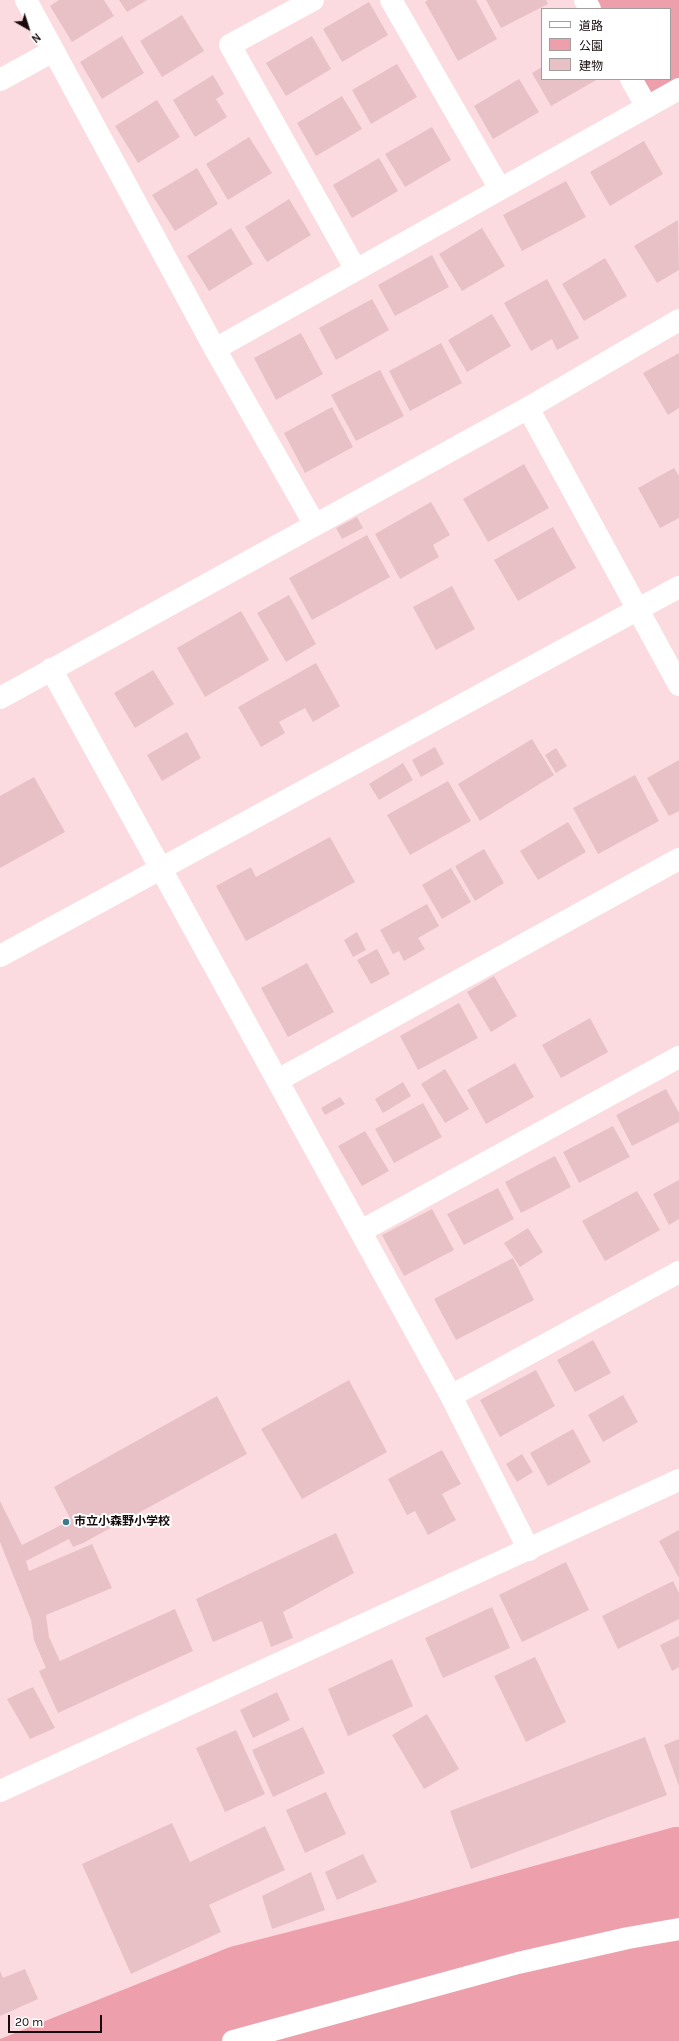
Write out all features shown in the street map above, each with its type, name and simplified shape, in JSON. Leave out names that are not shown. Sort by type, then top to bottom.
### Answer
[{"type":"street","points":[[26,0],[215,349],[315,525]]},
{"type":"street","points":[[313,0],[230,45],[356,270]]},
{"type":"street","points":[[392,0],[500,189]]},
{"type":"street","points":[[0,80],[53,51]]},
{"type":"street","points":[[632,80],[647,107]]},
{"type":"street","points":[[215,349],[679,89]]},
{"type":"street","points":[[0,698],[528,408],[679,320]]},
{"type":"street","points":[[528,408],[679,685]]},
{"type":"street","points":[[0,956],[679,587]]},
{"type":"street","points":[[51,669],[162,868],[451,1396],[529,1550]]},
{"type":"street","points":[[278,1080],[679,859]]},
{"type":"street","points":[[361,1231],[679,1057]]},
{"type":"street","points":[[451,1396],[679,1272]]},
{"type":"street","points":[[0,1791],[679,1480]]},
{"type":"street","points":[[232,2041],[518,1963],[628,1938],[679,1929]]},
{"type":"green space","points":[[585,0],[679,0],[679,89],[647,107],[632,80],[671,80],[671,8],[589,8]]},
{"type":"green space","points":[[674,1827],[679,1827],[679,2041],[0,2041],[0,2039],[230,1947],[397,1904]]},
{"type":"building","points":[[59,0],[104,0],[114,16],[72,42],[50,6]]},
{"type":"building","points":[[119,0],[147,0],[127,12]]},
{"type":"building","points":[[428,0],[476,0],[497,39],[458,61],[425,2]]},
{"type":"building","points":[[486,0],[546,0],[548,4],[501,28]]},
{"type":"building","points":[[369,2],[388,35],[342,62],[323,29]]},
{"type":"building","points":[[182,15],[204,51],[162,77],[140,41]]},
{"type":"building","points":[[122,36],[144,73],[102,99],[80,62]]},
{"type":"building","points":[[312,36],[331,69],[286,96],[266,63]]},
{"type":"building","points":[[397,64],[417,97],[371,124],[352,90]]},
{"type":"building","points":[[541,68],[541,80],[596,80],[551,106],[532,73]]},
{"type":"building","points":[[213,75],[224,94],[216,99],[227,117],[195,137],[173,100]]},
{"type":"building","points":[[519,79],[539,112],[493,139],[474,106]]},
{"type":"building","points":[[342,96],[362,129],[316,156],[297,123]]},
{"type":"building","points":[[157,100],[180,137],[138,163],[115,126]]},
{"type":"building","points":[[432,127],[451,160],[405,187],[385,154]]},
{"type":"building","points":[[249,137],[272,173],[228,200],[206,164]]},
{"type":"building","points":[[644,141],[663,174],[610,206],[590,172]]},
{"type":"building","points":[[379,158],[398,191],[352,218],[333,185]]},
{"type":"building","points":[[197,168],[218,204],[175,231],[152,195]]},
{"type":"building","points":[[566,181],[586,217],[522,251],[503,215]]},
{"type":"building","points":[[289,199],[311,235],[267,262],[245,227]]},
{"type":"building","points":[[678,220],[679,270],[657,283],[634,246]]},
{"type":"building","points":[[231,228],[253,264],[209,291],[187,256]]},
{"type":"building","points":[[482,228],[505,266],[462,291],[439,254]]},
{"type":"building","points":[[432,255],[449,287],[395,316],[378,285]]},
{"type":"building","points":[[605,258],[627,296],[584,321],[562,284]]},
{"type":"building","points":[[547,279],[579,338],[557,350],[552,339],[531,351],[504,303]]},
{"type":"building","points":[[372,299],[389,330],[336,360],[319,328]]},
{"type":"building","points":[[492,314],[511,346],[467,372],[448,340]]},
{"type":"building","points":[[301,333],[323,374],[276,400],[254,358]]},
{"type":"building","points":[[441,343],[462,383],[410,411],[389,371]]},
{"type":"building","points":[[679,353],[679,408],[668,415],[643,373]]},
{"type":"building","points":[[380,370],[404,416],[356,441],[331,395]]},
{"type":"building","points":[[332,407],[353,447],[305,473],[284,433]]},
{"type":"building","points":[[524,464],[549,508],[488,542],[463,499]]},
{"type":"building","points":[[674,468],[679,476],[679,518],[660,528],[638,488]]},
{"type":"building","points":[[431,502],[450,535],[433,545],[439,557],[400,579],[375,534]]},
{"type":"building","points":[[357,517],[363,528],[342,539],[336,528]]},
{"type":"building","points":[[553,527],[576,568],[518,601],[494,560]]},
{"type":"building","points":[[367,535],[390,577],[312,620],[289,578]]},
{"type":"building","points":[[452,586],[475,629],[436,650],[413,607]]},
{"type":"building","points":[[289,595],[316,644],[286,662],[257,613]]},
{"type":"building","points":[[241,611],[269,660],[205,697],[177,648]]},
{"type":"building","points":[[316,663],[340,706],[313,722],[305,708],[279,722],[285,733],[261,747],[238,707]]},
{"type":"building","points":[[153,670],[174,704],[135,728],[114,693]]},
{"type":"building","points":[[187,732],[201,758],[162,781],[147,755]]},
{"type":"building","points":[[532,739],[554,775],[480,821],[458,784]]},
{"type":"building","points":[[435,747],[444,764],[421,777],[412,760]]},
{"type":"building","points":[[556,748],[567,766],[556,773],[545,755]]},
{"type":"building","points":[[679,760],[679,811],[669,816],[647,778]]},
{"type":"building","points":[[403,763],[413,780],[379,800],[369,784]]},
{"type":"building","points":[[635,775],[659,821],[598,854],[573,808]]},
{"type":"building","points":[[34,777],[65,832],[0,868],[0,796]]},
{"type":"building","points":[[448,781],[471,821],[410,855],[387,815]]},
{"type":"building","points":[[568,822],[586,852],[538,880],[520,851]]},
{"type":"building","points":[[330,837],[355,882],[246,941],[216,886],[251,867],[256,877]]},
{"type":"building","points":[[484,849],[504,883],[475,901],[455,866]]},
{"type":"building","points":[[451,868],[471,902],[442,919],[422,885]]},
{"type":"building","points":[[427,904],[439,926],[418,938],[425,949],[404,961],[399,951],[393,954],[380,930]]},
{"type":"building","points":[[357,932],[366,950],[353,957],[344,940]]},
{"type":"building","points":[[377,949],[390,974],[371,984],[357,960]]},
{"type":"building","points":[[307,963],[334,1012],[288,1037],[261,988]]},
{"type":"building","points":[[494,976],[517,1016],[491,1032],[467,992]]},
{"type":"building","points":[[459,1003],[478,1038],[418,1070],[400,1036]]},
{"type":"building","points":[[590,1018],[608,1052],[561,1078],[542,1045]]},
{"type":"building","points":[[515,1063],[534,1097],[486,1124],[467,1090]]},
{"type":"building","points":[[445,1069],[469,1109],[445,1123],[421,1084]]},
{"type":"building","points":[[403,1082],[411,1096],[383,1113],[375,1099]]},
{"type":"building","points":[[666,1089],[679,1113],[679,1122],[632,1146],[616,1115]]},
{"type":"building","points":[[340,1097],[345,1104],[325,1115],[321,1108]]},
{"type":"building","points":[[423,1103],[442,1137],[394,1163],[375,1129]]},
{"type":"building","points":[[613,1126],[630,1157],[579,1183],[563,1152]]},
{"type":"building","points":[[365,1131],[389,1171],[362,1186],[338,1146]]},
{"type":"building","points":[[555,1156],[571,1187],[521,1213],[505,1182]]},
{"type":"building","points":[[679,1180],[679,1219],[669,1225],[653,1194]]},
{"type":"building","points":[[498,1188],[514,1219],[464,1245],[447,1214]]},
{"type":"building","points":[[637,1191],[660,1230],[605,1261],[582,1221]]},
{"type":"building","points":[[432,1209],[454,1250],[404,1276],[382,1235]]},
{"type":"building","points":[[528,1228],[543,1252],[520,1267],[504,1243]]},
{"type":"building","points":[[513,1258],[534,1300],[456,1340],[434,1299]]},
{"type":"building","points":[[593,1340],[611,1373],[575,1392],[557,1360]]},
{"type":"building","points":[[536,1370],[555,1406],[500,1437],[480,1400]]},
{"type":"building","points":[[349,1380],[387,1452],[302,1499],[261,1429]]},
{"type":"building","points":[[623,1395],[638,1422],[603,1442],[588,1415]]},
{"type":"building","points":[[217,1396],[247,1454],[83,1543],[73,1547],[69,1539],[26,1561],[29,1571],[92,1544],[112,1588],[46,1615],[49,1637],[60,1661],[175,1609],[193,1651],[58,1713],[39,1671],[46,1668],[34,1640],[31,1620],[0,1542],[0,1501],[22,1545],[71,1520],[54,1487]]},
{"type":"building","points":[[573,1429],[591,1462],[548,1486],[530,1453]]},
{"type":"building","points":[[442,1450],[461,1484],[442,1494],[456,1520],[428,1535],[415,1511],[407,1515],[388,1479]]},
{"type":"building","points":[[522,1454],[533,1472],[517,1482],[506,1464]]},
{"type":"building","points":[[679,1530],[679,1578],[659,1541]]},
{"type":"building","points":[[336,1533],[354,1573],[283,1612],[293,1638],[271,1647],[262,1621],[213,1642],[196,1599]]},
{"type":"building","points":[[566,1562],[589,1610],[522,1642],[499,1595]]},
{"type":"building","points":[[673,1581],[679,1593],[679,1619],[618,1649],[602,1616]]},
{"type":"building","points":[[492,1607],[510,1648],[443,1678],[425,1638]]},
{"type":"building","points":[[679,1636],[679,1667],[672,1671],[660,1645]]},
{"type":"building","points":[[535,1657],[566,1722],[526,1742],[494,1676]]},
{"type":"building","points":[[392,1659],[413,1706],[348,1736],[328,1689]]},
{"type":"building","points":[[33,1687],[55,1728],[30,1739],[7,1699]]},
{"type":"building","points":[[277,1692],[290,1720],[253,1738],[240,1710]]},
{"type":"building","points":[[427,1714],[459,1769],[424,1789],[392,1735]]},
{"type":"building","points":[[303,1727],[325,1773],[273,1797],[252,1750]]},
{"type":"building","points":[[236,1730],[265,1794],[225,1812],[196,1748]]},
{"type":"building","points":[[645,1737],[667,1795],[471,1869],[450,1811]]},
{"type":"building","points":[[679,1739],[679,1786],[664,1745]]},
{"type":"building","points":[[326,1792],[346,1834],[305,1853],[286,1810]]},
{"type":"building","points":[[172,1823],[190,1862],[265,1826],[285,1870],[209,1905],[221,1932],[131,1974],[82,1864]]},
{"type":"building","points":[[363,1854],[377,1882],[337,1900],[325,1872]]},
{"type":"building","points":[[311,1872],[325,1910],[272,1929],[262,1896]]},
{"type":"building","points":[[25,1969],[38,1999],[0,2016],[0,1971],[3,1978]]},
{"type":"place","name":"市立小森野小学校","points":[[66,1522]]}]
